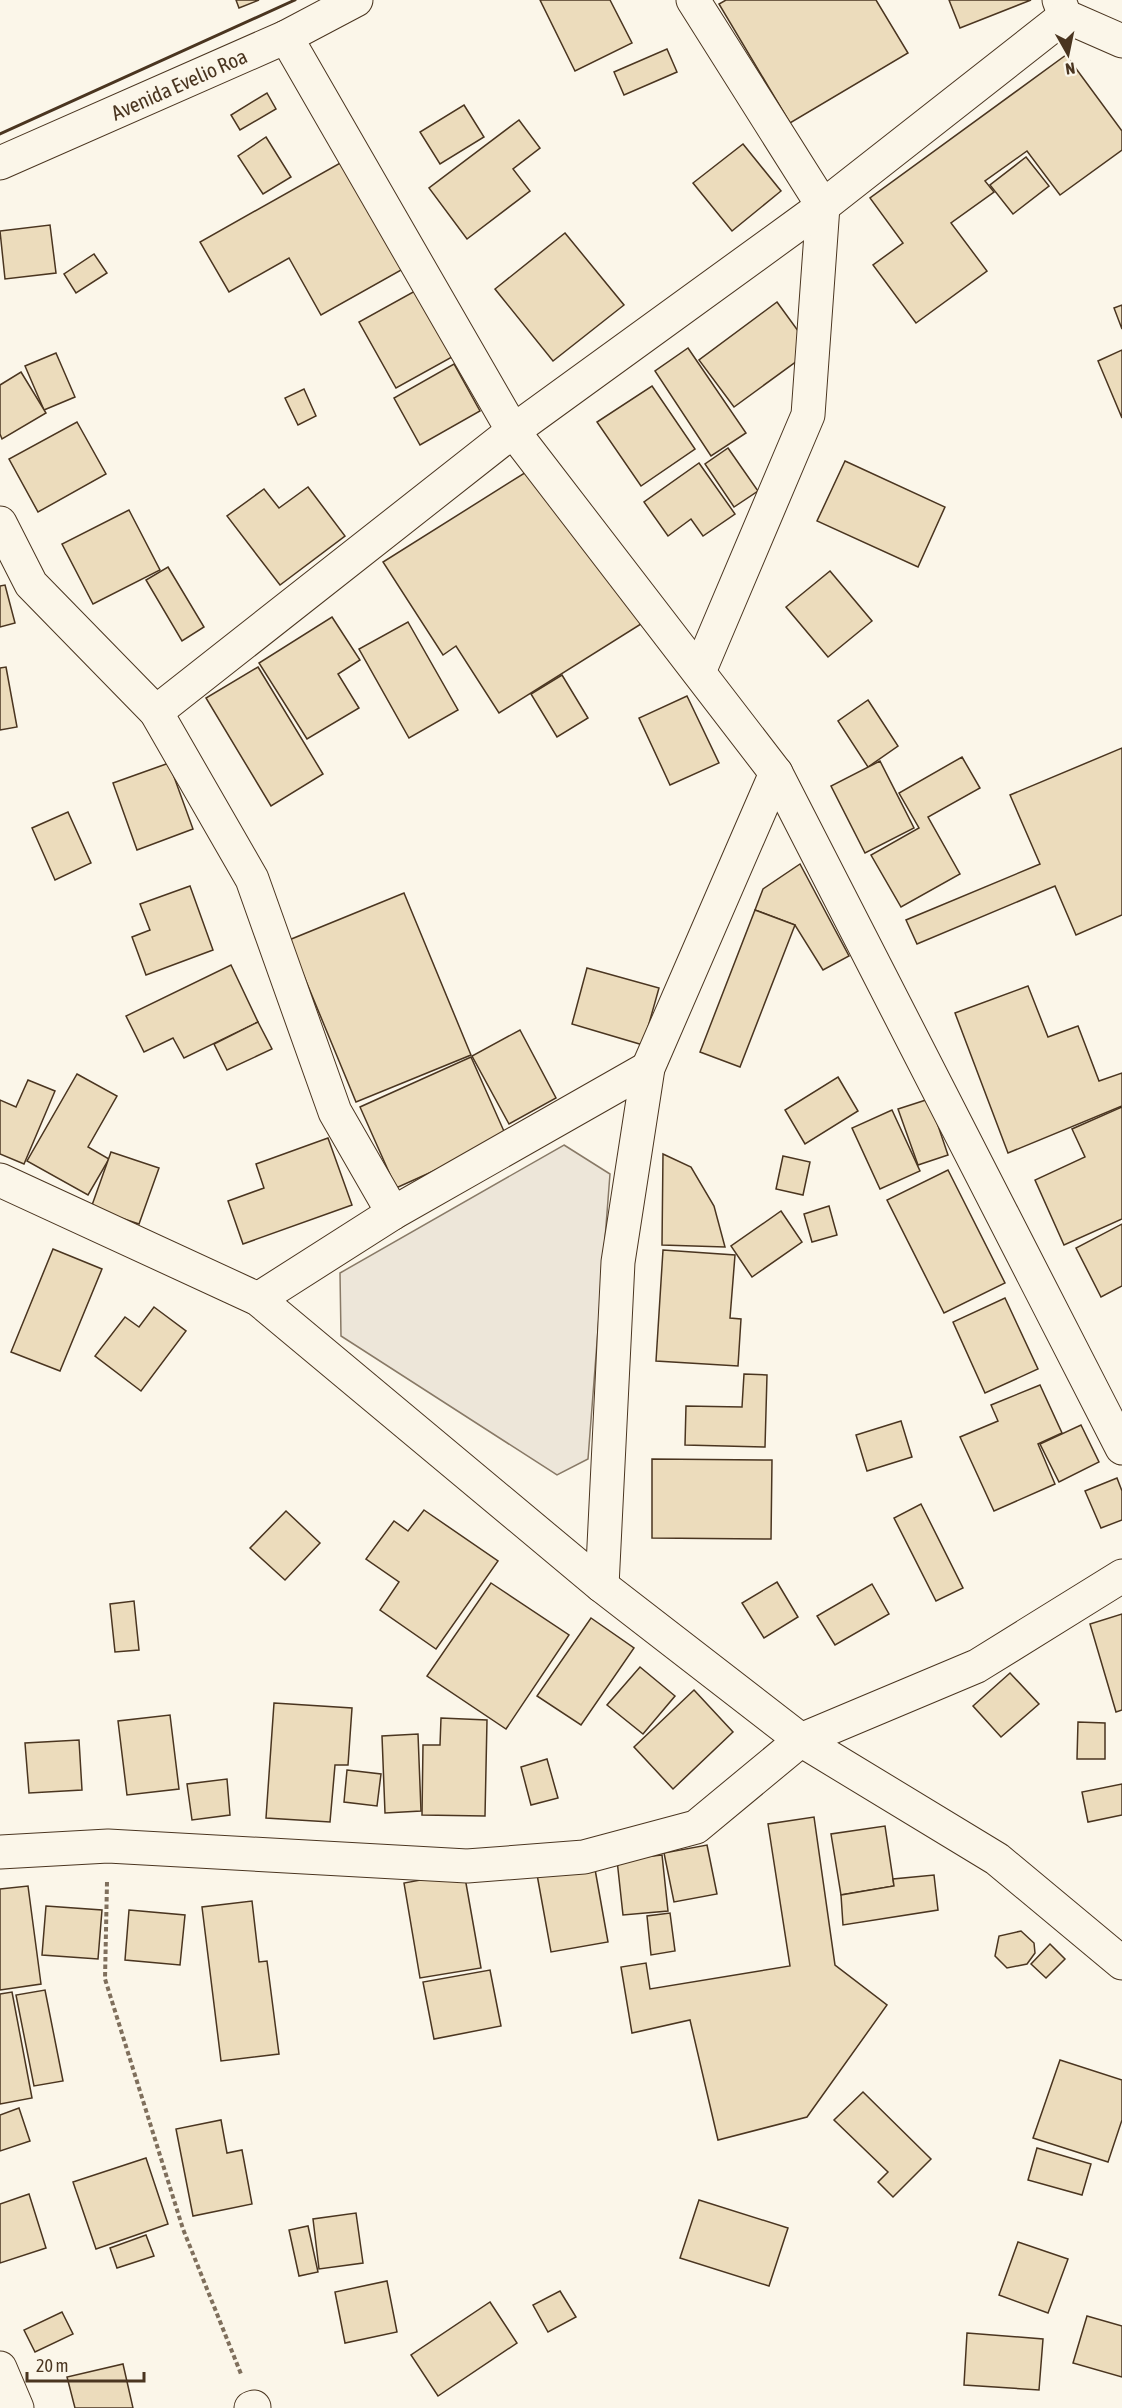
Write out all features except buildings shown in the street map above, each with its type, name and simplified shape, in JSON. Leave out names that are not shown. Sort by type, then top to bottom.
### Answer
[{"type":"street","name":"Avenida Evelio Roa","points":[[0,163],[286,37],[356,0]]},
{"type":"street","points":[[693,0],[823,206],[808,415],[699,672]]},
{"type":"street","points":[[156,712],[513,431],[823,206],[1062,8],[1122,41]]},
{"type":"street","points":[[286,37],[513,431],[776,773],[1122,1448]]},
{"type":"street","points":[[0,523],[31,584],[156,712],[252,879],[336,1112],[393,1213]]},
{"type":"street","points":[[602,1586],[618,1262],[648,1068],[776,773]]},
{"type":"street","points":[[258,1299],[393,1213],[648,1068]]},
{"type":"street","points":[[0,1180],[258,1299],[602,1586],[801,1740],[997,1859],[1122,1963]]},
{"type":"street","points":[[0,1852],[108,1846],[467,1866],[584,1857],[696,1827],[801,1740],[977,1666],[1122,1576]]},
{"type":"street","points":[[0,2368],[17,2408]]},
{"type":"path","points":[[108,1846],[105,1979],[183,2229],[252,2408]]},
{"type":"shaded area","points":[[564,1145],[610,1174],[588,1459],[557,1475],[341,1336],[340,1273]]},
{"type":"wall","points":[[0,134],[295,0]]}]
